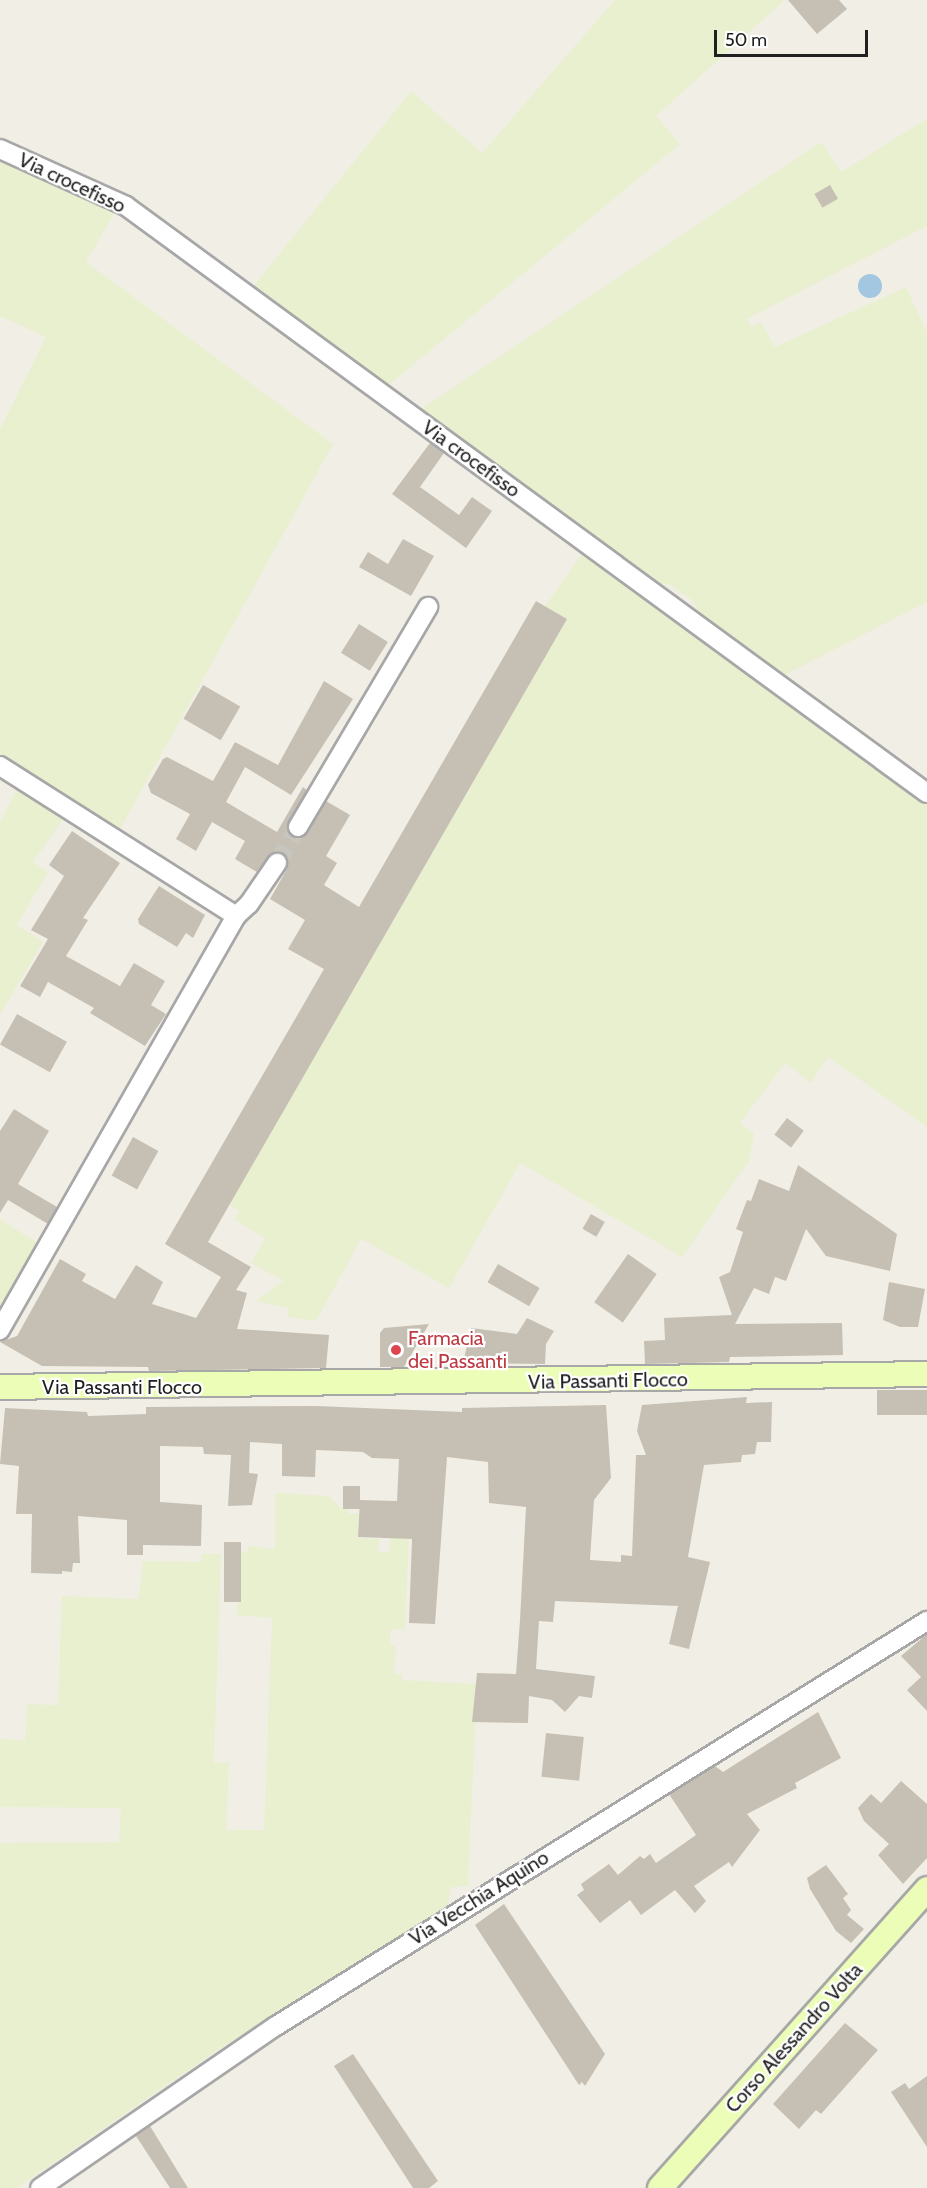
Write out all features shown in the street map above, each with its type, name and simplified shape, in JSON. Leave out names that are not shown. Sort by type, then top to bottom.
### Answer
[{"type":"main road","name":"Via Passanti Flocco","points":[[0,1387],[927,1374]]},
{"type":"main road","name":"Corso Alessandro Volta","points":[[660,2188],[927,1889]]},
{"type":"street","name":"Via crocefisso","points":[[0,150],[126,206],[927,793]]},
{"type":"street","points":[[298,827],[428,607]]},
{"type":"street","points":[[0,766],[236,916]]},
{"type":"street","points":[[0,1330],[236,916],[249,904],[277,863]]},
{"type":"street","name":"Via Vecchia Aquino","points":[[40,2188],[276,2026],[927,1621]]},
{"type":"green space","points":[[615,0],[785,0],[656,116],[680,144],[385,388],[252,288],[411,91],[482,153]]},
{"type":"green space","points":[[927,119],[927,226],[747,319],[751,327],[761,322],[775,347],[906,287],[927,333],[927,602],[781,677],[702,617],[693,601],[670,585],[648,582],[417,412],[821,142],[841,172]]},
{"type":"green space","points":[[0,157],[116,210],[86,262],[333,444],[119,831],[63,793],[59,800],[0,761],[0,429],[46,337],[0,316]]},
{"type":"green space","points":[[582,554],[927,804],[927,1127],[828,1057],[811,1083],[785,1063],[740,1123],[754,1134],[749,1161],[682,1257],[520,1163],[449,1288],[361,1239],[316,1321],[288,1317],[288,1308],[256,1301],[283,1281],[251,1263],[265,1238],[235,1220],[239,1211],[229,1205],[567,619],[545,606]]},
{"type":"green space","points":[[18,786],[68,812],[33,862],[48,872],[17,925],[43,942],[0,1015],[0,822]]},
{"type":"green space","points":[[0,1219],[39,1244],[0,1316]]},
{"type":"green space","points":[[275,1493],[329,1496],[342,1509],[349,1510],[349,1514],[359,1514],[358,1538],[379,1539],[378,1552],[389,1552],[391,1538],[409,1539],[405,1629],[391,1629],[390,1645],[396,1646],[394,1673],[402,1674],[402,1680],[477,1684],[468,1886],[451,1887],[447,1907],[219,2049],[17,2188],[0,2188],[0,1843],[119,1842],[121,1808],[0,1807],[0,1739],[25,1740],[27,1704],[58,1705],[62,1596],[139,1599],[143,1561],[201,1562],[202,1554],[221,1554],[214,1763],[229,1763],[226,1830],[264,1830],[272,1618],[237,1615],[240,1552],[248,1552],[248,1546],[275,1549]]},
{"type":"water","points":[[870,274],[879,277],[882,286],[879,295],[870,298],[861,295],[858,286],[861,277]]},
{"type":"building","points":[[788,0],[839,0],[847,9],[817,34]]},
{"type":"building","points":[[830,185],[838,199],[822,208],[814,194]]},
{"type":"building","points":[[430,443],[444,453],[420,487],[459,515],[472,497],[492,511],[466,548],[392,494]]},
{"type":"building","points":[[403,539],[434,556],[411,596],[359,567],[368,552],[388,564]]},
{"type":"building","points":[[536,601],[567,619],[208,1242],[251,1267],[236,1290],[247,1293],[237,1329],[329,1335],[326,1368],[149,1371],[148,1367],[42,1366],[0,1342],[17,1336],[60,1259],[86,1274],[82,1281],[115,1299],[136,1265],[163,1282],[152,1304],[196,1318],[221,1277],[165,1244],[324,969],[288,949],[305,920],[270,899],[287,869],[287,858],[278,852],[272,853],[257,872],[235,859],[245,841],[212,822],[196,851],[176,839],[190,814],[151,793],[148,785],[163,759],[167,757],[213,781],[235,742],[278,765],[324,681],[353,699],[291,795],[245,767],[226,802],[277,832],[303,787],[307,790],[287,826],[289,833],[297,838],[307,833],[326,801],[350,815],[326,856],[337,863],[324,885],[359,907]]},
{"type":"building","points":[[359,624],[388,642],[370,671],[341,653]]},
{"type":"building","points":[[203,685],[240,706],[221,740],[184,719]]},
{"type":"building","points":[[72,831],[120,863],[83,918],[88,920],[66,956],[120,986],[134,963],[165,981],[151,1005],[166,1014],[145,1046],[90,1013],[94,1008],[48,982],[40,997],[20,986],[48,939],[31,930],[64,876],[49,865]]},
{"type":"building","points":[[159,886],[205,915],[193,938],[186,933],[177,947],[139,924],[138,919]]},
{"type":"building","points":[[17,1014],[67,1042],[50,1072],[0,1045]]},
{"type":"building","points":[[14,1109],[49,1131],[18,1184],[57,1207],[48,1224],[8,1200],[0,1213],[0,1131]]},
{"type":"building","points":[[787,1118],[804,1131],[791,1147],[774,1135]]},
{"type":"building","points":[[133,1137],[158,1151],[137,1190],[112,1175]]},
{"type":"building","points":[[798,1165],[897,1234],[890,1271],[826,1256],[806,1229],[786,1281],[775,1277],[769,1294],[754,1288],[735,1324],[842,1323],[843,1355],[730,1357],[729,1362],[645,1364],[644,1341],[665,1340],[664,1318],[732,1315],[719,1277],[730,1272],[743,1232],[736,1229],[747,1200],[751,1201],[759,1179],[789,1191]]},
{"type":"building","points":[[591,1214],[605,1222],[596,1237],[582,1229]]},
{"type":"building","points":[[628,1254],[657,1274],[623,1322],[594,1302]]},
{"type":"building","points":[[498,1264],[540,1288],[529,1306],[488,1282]]},
{"type":"building","points":[[889,1282],[925,1289],[918,1327],[900,1327],[883,1320]]},
{"type":"building","points":[[527,1318],[554,1331],[546,1344],[545,1364],[463,1363],[471,1328],[517,1334]]},
{"type":"building","points":[[429,1324],[404,1367],[380,1367],[380,1333],[384,1328]]},
{"type":"building","points":[[877,1390],[927,1390],[927,1415],[877,1415]]},
{"type":"building","points":[[747,1397],[746,1403],[772,1402],[771,1442],[757,1442],[755,1454],[742,1455],[741,1462],[704,1465],[688,1557],[710,1562],[689,1649],[669,1644],[678,1606],[555,1601],[553,1622],[539,1621],[536,1669],[595,1676],[592,1698],[579,1696],[565,1712],[552,1700],[529,1696],[528,1723],[472,1722],[477,1673],[516,1674],[520,1620],[526,1507],[489,1503],[488,1462],[447,1457],[435,1624],[409,1623],[412,1539],[358,1537],[360,1500],[397,1501],[399,1459],[372,1458],[363,1452],[316,1450],[315,1477],[282,1476],[282,1444],[250,1442],[249,1473],[258,1474],[252,1505],[228,1506],[231,1455],[204,1454],[203,1447],[160,1446],[160,1502],[202,1505],[201,1546],[143,1545],[143,1555],[127,1555],[127,1520],[78,1516],[80,1563],[73,1563],[72,1572],[62,1571],[62,1574],[31,1573],[32,1514],[16,1514],[19,1466],[0,1464],[5,1408],[87,1412],[88,1416],[146,1414],[146,1407],[316,1406],[462,1412],[462,1408],[606,1405],[611,1478],[594,1500],[590,1560],[621,1562],[621,1555],[632,1556],[636,1455],[646,1455],[637,1431],[642,1405]]},
{"type":"building","points":[[343,1486],[360,1486],[360,1509],[343,1509]]},
{"type":"building","points":[[224,1542],[241,1542],[241,1602],[224,1602]]},
{"type":"building","points":[[927,1634],[927,1711],[907,1690],[921,1677],[901,1656]]},
{"type":"building","points":[[818,1712],[841,1758],[795,1783],[797,1788],[747,1814],[760,1830],[732,1867],[729,1862],[694,1886],[706,1901],[695,1913],[675,1890],[641,1915],[630,1900],[600,1923],[577,1895],[584,1890],[581,1884],[609,1864],[618,1875],[640,1856],[644,1859],[650,1854],[656,1863],[696,1835],[669,1794],[715,1766],[723,1772]]},
{"type":"building","points":[[546,1733],[584,1737],[579,1781],[541,1777]]},
{"type":"building","points":[[901,1781],[927,1804],[927,1858],[903,1884],[878,1855],[889,1844],[864,1821],[858,1808],[871,1794],[881,1803]]},
{"type":"building","points":[[826,1865],[848,1894],[843,1898],[851,1910],[847,1915],[864,1929],[851,1943],[836,1931],[810,1889],[807,1878]]},
{"type":"building","points":[[504,1904],[605,2054],[585,2086],[582,2082],[579,2085],[475,1925]]},
{"type":"building","points":[[845,2023],[878,2050],[821,2114],[816,2110],[799,2129],[773,2104]]},
{"type":"building","points":[[353,2054],[438,2181],[429,2188],[413,2188],[334,2066]]},
{"type":"building","points":[[927,2076],[927,2147],[891,2092],[905,2083],[909,2089]]},
{"type":"building","points":[[150,2126],[188,2188],[170,2188],[136,2136]]},
{"type":"tunnel","points":[[277,863],[298,827]]},
{"type":"place","name":"Farmacia dei Passanti","points":[[396,1350]]}]
